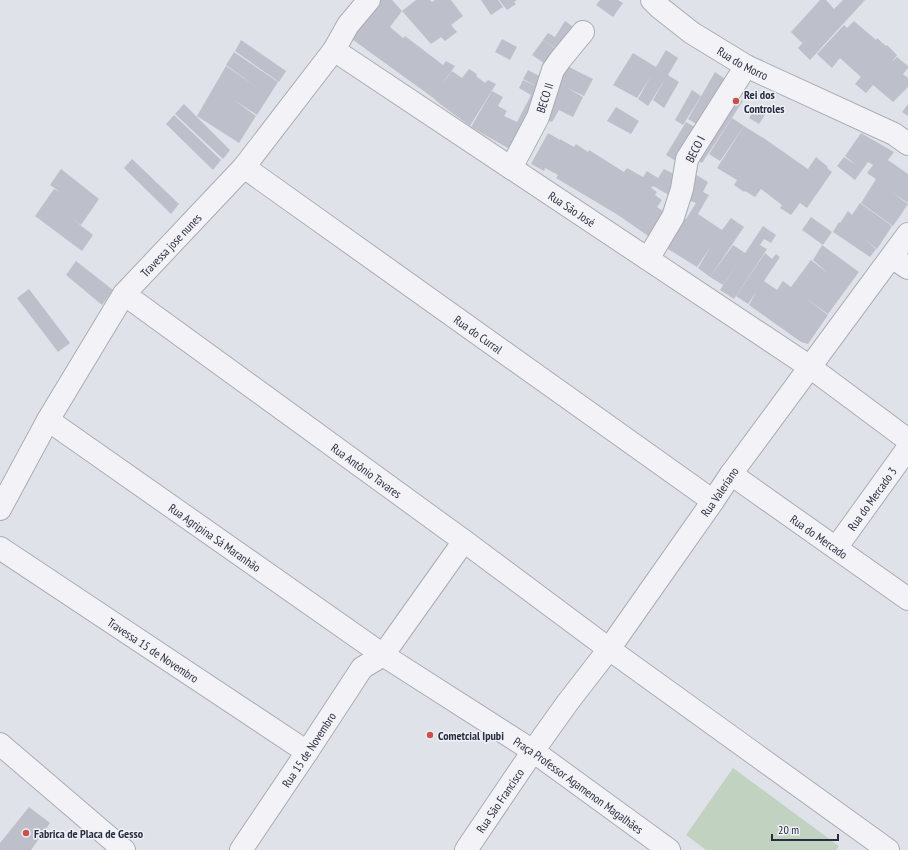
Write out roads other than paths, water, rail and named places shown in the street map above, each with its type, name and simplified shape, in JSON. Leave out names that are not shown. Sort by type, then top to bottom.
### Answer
[{"type":"street","name":"Travessa jose nunes","points":[[0,509],[48,420],[124,294],[244,167],[334,50],[348,25],[369,0]]},
{"type":"street","name":"Rua do Morro","points":[[652,0],[692,34],[746,66],[894,134],[908,144]]},
{"type":"street","name":"BECO II","points":[[511,168],[538,116],[553,70],[583,32]]},
{"type":"street","name":"Rua São José","points":[[334,50],[810,367],[908,440]]},
{"type":"street","name":"BECO I","points":[[648,259],[674,217],[682,189],[687,158],[746,66]]},
{"type":"street","name":"Rua do Curral","points":[[244,167],[713,501]]},
{"type":"street","name":"Rua Valeriano","points":[[533,751],[568,702],[609,649],[731,474],[810,367],[900,262],[908,234]]},
{"type":"street","name":"Rua Antônio Tavares","points":[[124,294],[464,541],[609,649]]},
{"type":"street","name":"Rua Agripina Sá Maranhão","points":[[48,420],[383,655]]},
{"type":"street","name":"Rua do Mercado 3","points":[[836,548],[908,448]]},
{"type":"street","name":"Rua do Mercado","points":[[731,474],[908,599]]},
{"type":"street","points":[[383,655],[464,541]]},
{"type":"street","name":"Travessa 15 de Novembro","points":[[0,548],[307,752]]},
{"type":"street","points":[[609,649],[886,850]]},
{"type":"street","name":"Praça Professor Agamenon Magalhães","points":[[383,655],[533,751],[669,850]]},
{"type":"street","name":"Rua 15 de Novembro","points":[[241,850],[362,668],[383,655]]},
{"type":"street","points":[[0,744],[124,850]]},
{"type":"street","name":"Rua São Francisco","points":[[466,850],[533,751]]},
{"type":"place","name":"Rei dos Controles","points":[[736,101]]},
{"type":"place","name":"Cometcial Ipubi","points":[[430,735]]},
{"type":"place","name":"Fabrica de Placa de Gesso","points":[[26,833]]}]
